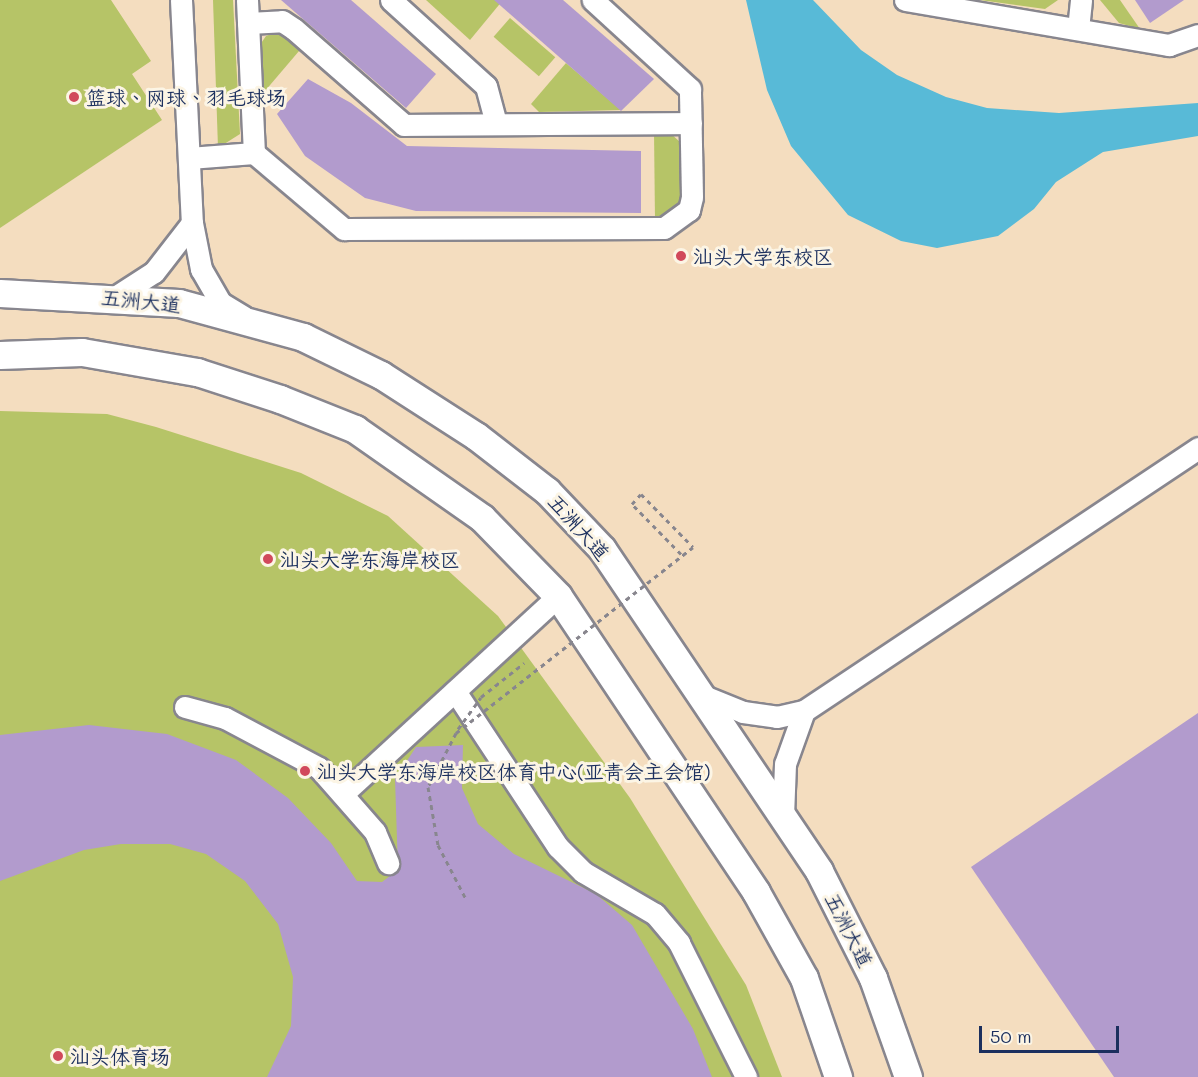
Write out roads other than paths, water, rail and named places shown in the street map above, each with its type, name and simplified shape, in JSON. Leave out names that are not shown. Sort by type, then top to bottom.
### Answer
[{"type":"main road","name":"五洲大道","points":[[0,293],[115,297],[179,303],[303,337],[381,375],[476,436],[547,491],[602,549],[706,697],[819,871],[873,978],[908,1077]]},
{"type":"main road","points":[[0,355],[82,352],[197,372],[355,429],[482,518],[558,596],[756,892],[804,978],[834,1076]]},
{"type":"street","points":[[181,0],[192,223],[201,269],[221,303],[256,324]]},
{"type":"street","points":[[247,0],[254,153]]},
{"type":"street","points":[[390,0],[486,86],[496,124]]},
{"type":"street","points":[[189,158],[254,153],[344,229],[664,228],[689,210],[692,197],[690,89],[682,79],[593,0]]},
{"type":"street","points":[[904,0],[1168,45],[1198,35]]},
{"type":"street","points":[[1078,29],[1081,0]]},
{"type":"street","points":[[248,22],[282,21],[405,125],[691,123]]},
{"type":"street","points":[[115,297],[154,272],[192,223]]},
{"type":"street","points":[[706,697],[743,712],[777,717],[804,711],[1198,448]]},
{"type":"street","points":[[345,792],[558,596]]},
{"type":"street","points":[[455,691],[558,847],[583,872],[655,914],[679,943],[716,1008],[746,1077]]},
{"type":"street","points":[[185,707],[225,718],[281,744],[345,792],[375,832],[388,863]]},
{"type":"street","points":[[783,816],[785,764],[804,711]]},
{"type":"water","points":[[746,0],[813,0],[861,50],[897,75],[946,97],[987,108],[1059,113],[1198,103],[1198,136],[1103,152],[1056,182],[1034,209],[998,236],[937,248],[901,241],[848,215],[791,146],[767,90]]},
{"type":"place","name":"篮球、网球、羽毛球场","points":[[74,97]]},
{"type":"place","name":"汕头大学东校区","points":[[681,256]]},
{"type":"place","name":"汕头大学东海岸校区","points":[[268,559]]},
{"type":"place","name":"汕头大学东海岸校区体育中心(亚青会主会馆)","points":[[305,771]]},
{"type":"place","name":"汕头体育场","points":[[58,1056]]}]
